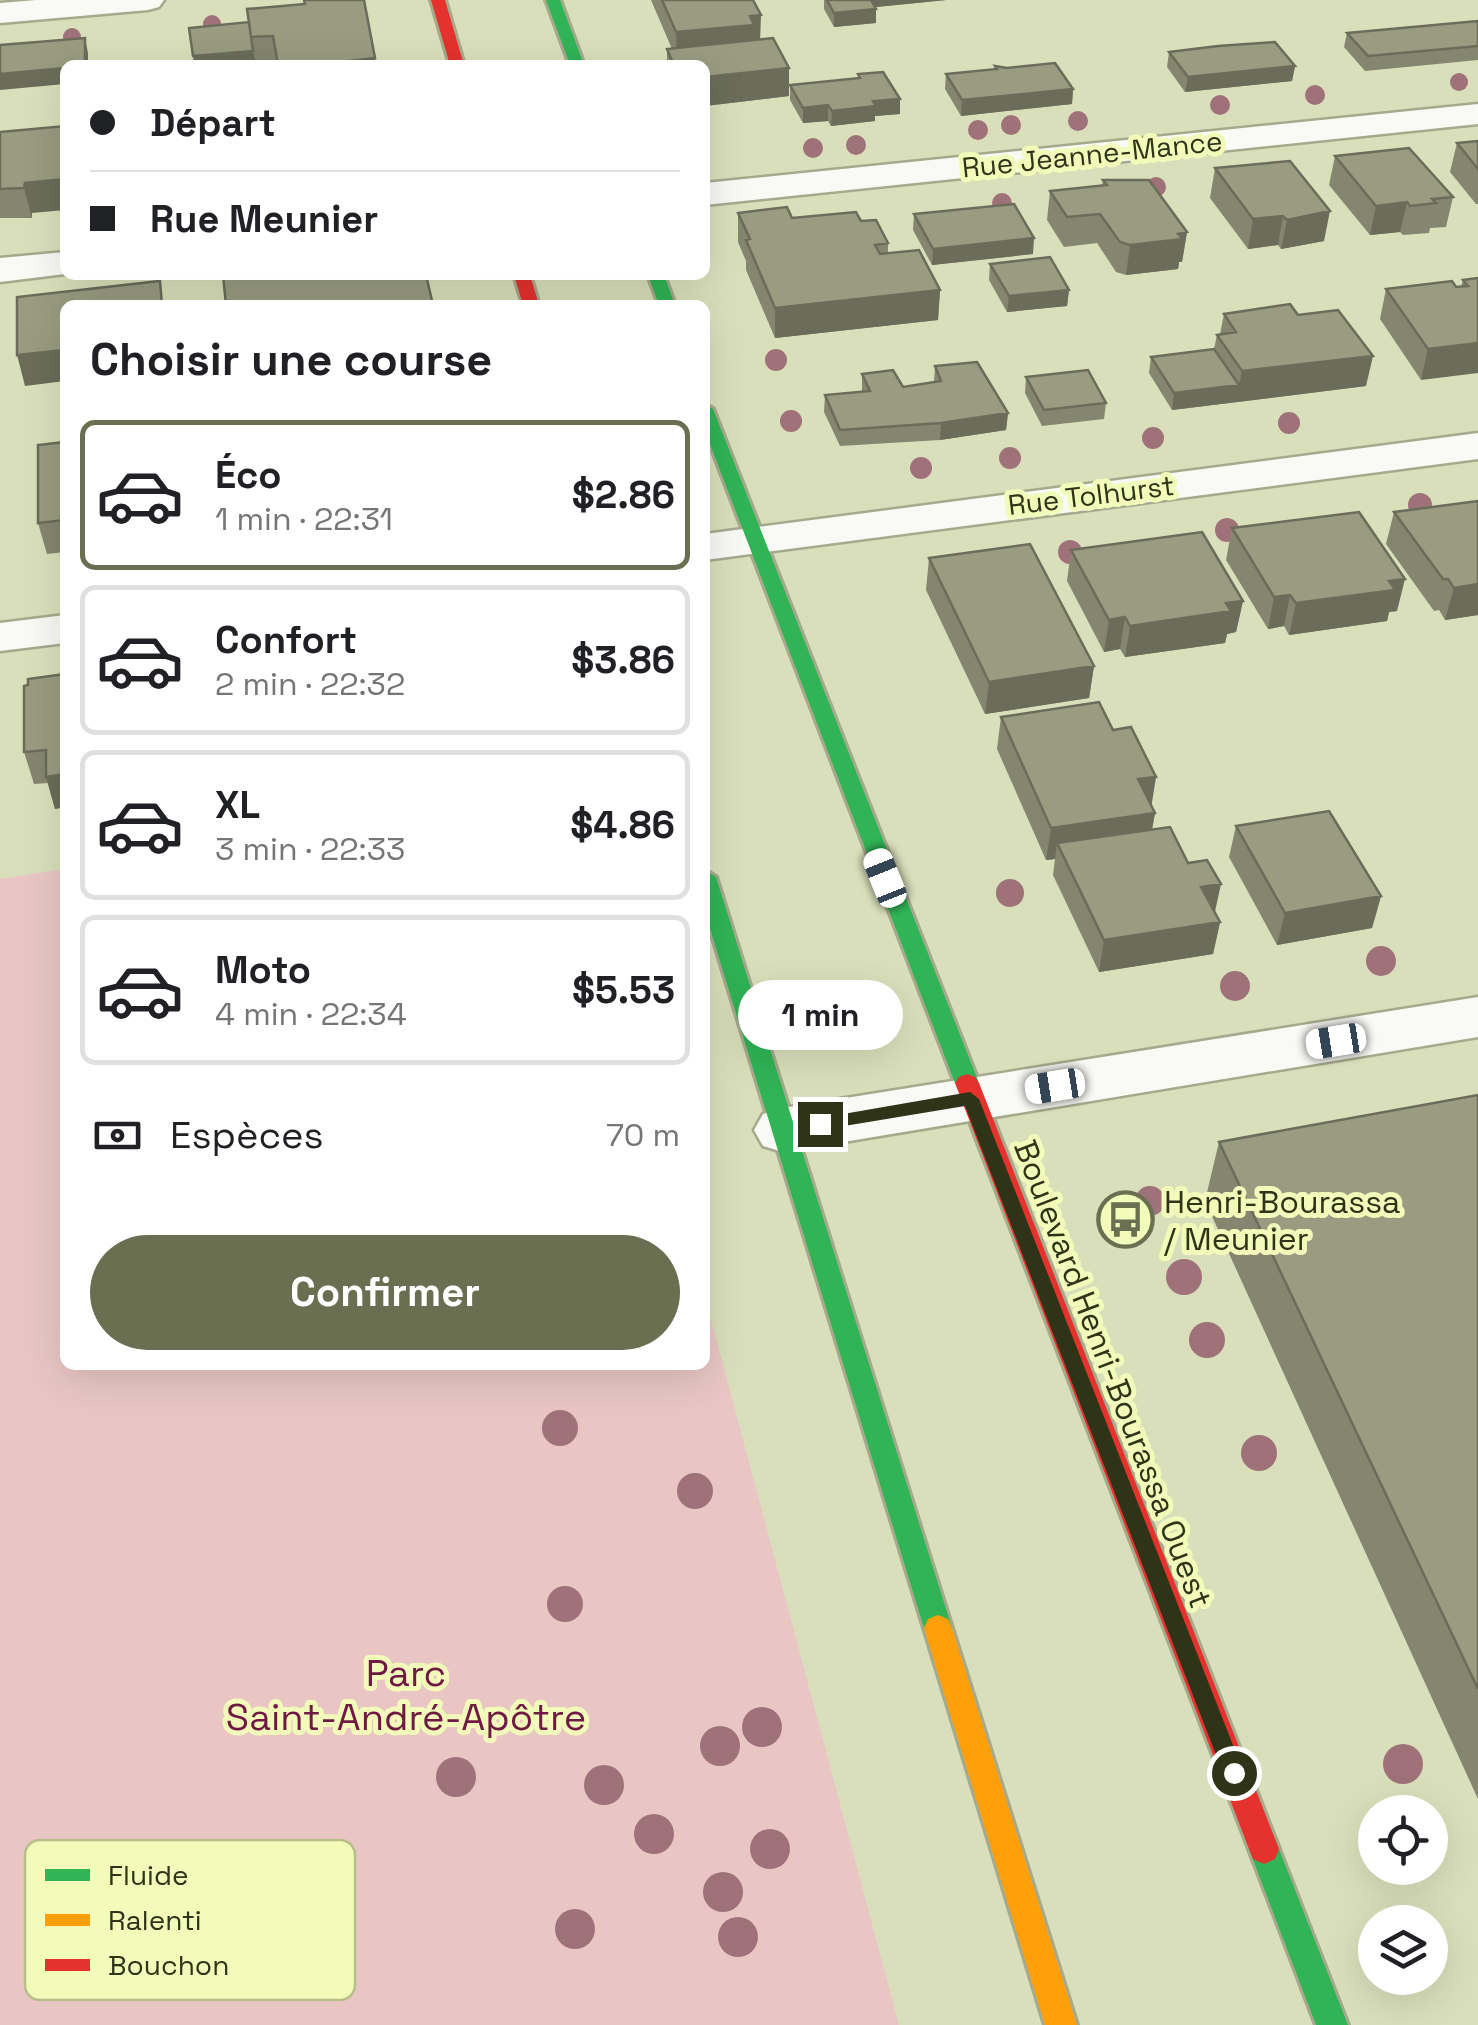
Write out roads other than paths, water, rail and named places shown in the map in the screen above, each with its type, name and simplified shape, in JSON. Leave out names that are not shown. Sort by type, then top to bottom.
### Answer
[{"type":"main road","points":[[438,0],[456,60]]},
{"type":"main road","points":[[552,0],[575,60]]},
{"type":"main road","name":"Boulevard Henri-Bourassa Ouest","points":[[710,423],[1332,2025]]},
{"type":"main road","points":[[710,894],[1061,2025]]},
{"type":"street","points":[[0,13],[148,0]]},
{"type":"street","name":"Rue Jeanne-Mance","points":[[710,193],[1478,114]]},
{"type":"street","points":[[0,270],[60,264]]},
{"type":"street","name":"Rue Tolhurst","points":[[710,546],[1478,446]]},
{"type":"street","points":[[0,637],[60,630]]},
{"type":"street","points":[[783,1130],[1478,1017]]},
{"type":"place","name":"Henri-Bourassa / Meunier","points":[[1125,1220]]},
{"type":"park label","name":"Parc Saint-André-Apôtre","points":[[406,1695]]}]
